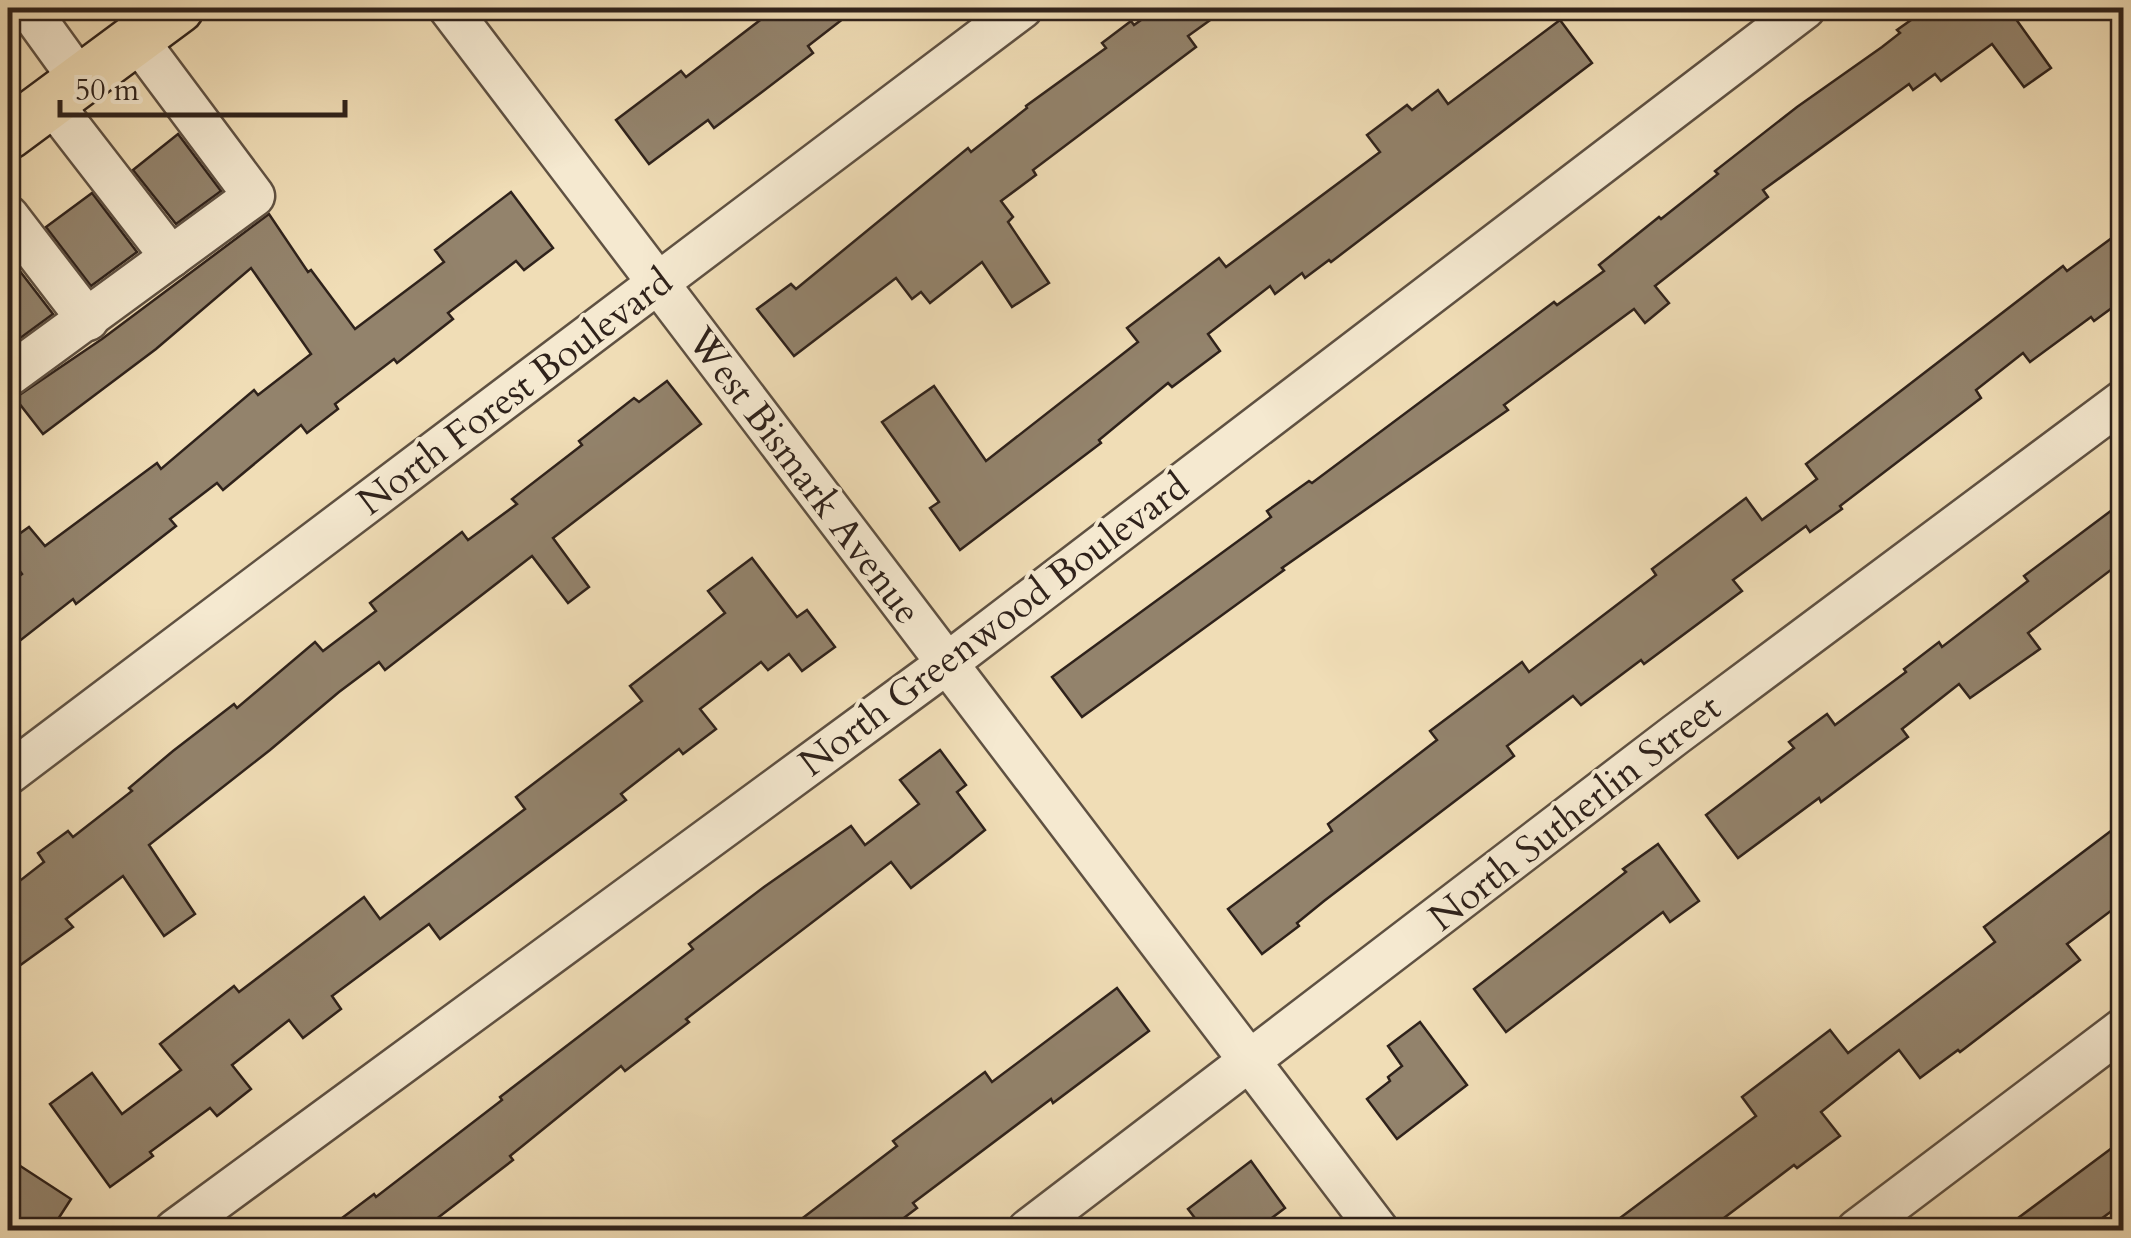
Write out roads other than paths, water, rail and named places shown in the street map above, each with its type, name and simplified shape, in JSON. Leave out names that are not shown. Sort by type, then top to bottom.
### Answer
[{"type":"main road","points":[[8,134],[178,8]]},
{"type":"street","points":[[28,8],[65,91],[171,257]]},
{"type":"street","name":"West Bismark Avenue","points":[[449,8],[1378,1230]]},
{"type":"street","name":"North Forest Boulevard","points":[[8,774],[1022,8]]},
{"type":"street","name":"North Greenwood Boulevard","points":[[174,1230],[946,664],[1805,8]]},
{"type":"street","points":[[8,376],[254,196],[136,38]]},
{"type":"street","points":[[8,216],[88,320]]},
{"type":"street","name":"North Sutherlin Street","points":[[1028,1230],[1253,1062],[1675,735],[2124,400]]},
{"type":"street","points":[[1858,1230],[2124,1028]]}]
